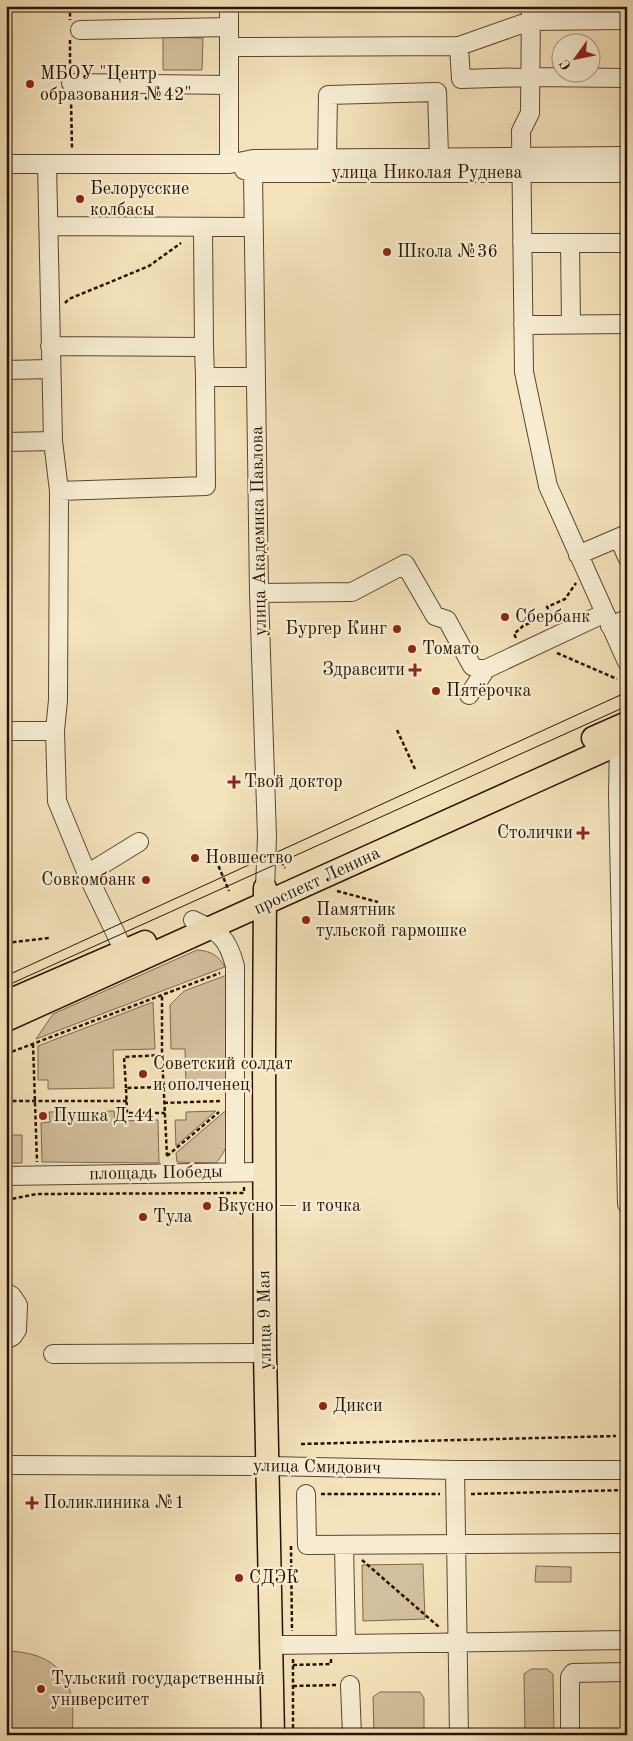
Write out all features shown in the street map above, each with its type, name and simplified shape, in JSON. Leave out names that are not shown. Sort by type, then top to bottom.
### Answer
[{"type":"main road","name":"проспект Ленина","points":[[265,896],[627,723]]},
{"type":"main road","name":"проспект Ленина","points":[[6,1020],[35,1008],[202,924],[623,742]]},
{"type":"main road","name":"улица 9 Мая","points":[[265,896],[248,1172],[265,1353],[268,1466],[282,1645],[273,1735]]},
{"type":"main road","name":"проспект Ленина","points":[[6,1002],[124,951],[202,924]]},
{"type":"street","points":[[229,6],[229,164]]},
{"type":"street","points":[[229,47],[459,46],[531,14],[627,20]]},
{"type":"street","points":[[531,14],[530,113],[521,131],[524,372],[548,486],[627,662]]},
{"type":"street","points":[[80,30],[229,26]]},
{"type":"street","points":[[459,46],[461,79],[530,77],[627,78]]},
{"type":"street","points":[[70,83],[229,85]]},
{"type":"street","points":[[327,158],[328,95],[437,92],[439,156]]},
{"type":"street","name":"улица Николая Руднева","points":[[6,164],[229,164],[253,159],[439,156],[627,173]]},
{"type":"street","name":"улица Николая Руднева","points":[[229,164],[253,174],[522,164],[627,156]]},
{"type":"street","points":[[47,164],[52,442],[60,491],[58,700],[55,731],[57,801],[87,874],[124,951]]},
{"type":"street","name":"улица Академика Павлова","points":[[253,174],[258,593],[267,837],[265,896]]},
{"type":"street","points":[[48,226],[254,227]]},
{"type":"street","points":[[60,491],[206,486],[203,227]]},
{"type":"street","points":[[522,243],[627,243]]},
{"type":"street","points":[[570,243],[571,324]]},
{"type":"street","points":[[523,325],[627,324]]},
{"type":"street","points":[[50,346],[204,347]]},
{"type":"street","points":[[6,370],[50,369]]},
{"type":"street","points":[[204,377],[256,377]]},
{"type":"street","points":[[6,442],[52,442]]},
{"type":"street","points":[[581,562],[623,536],[627,557]]},
{"type":"street","points":[[258,593],[352,592],[405,564],[435,616],[447,620],[472,666],[478,669],[486,669],[530,648],[607,619],[627,619]]},
{"type":"street","points":[[469,695],[486,669]]},
{"type":"street","points":[[6,731],[55,731]]},
{"type":"street","points":[[623,742],[618,794],[627,1204]]},
{"type":"street","points":[[87,874],[139,842]]},
{"type":"street","name":"площадь Победы","points":[[6,1176],[248,1172],[235,966],[225,940],[217,932],[202,924]]},
{"type":"street","points":[[6,1292],[12,1296],[18,1305],[17,1330],[13,1336],[6,1340]]},
{"type":"street","points":[[53,1354],[265,1353]]},
{"type":"street","name":"улица Смидович","points":[[6,1465],[627,1470]]},
{"type":"street","points":[[455,1470],[459,1735]]},
{"type":"street","points":[[306,1494],[307,1545],[627,1543]]},
{"type":"street","points":[[344,1545],[346,1644]]},
{"type":"street","points":[[282,1645],[627,1640]]},
{"type":"street","points":[[570,1735],[570,1677],[573,1673],[627,1672]]},
{"type":"street","points":[[350,1685],[352,1735]]},
{"type":"path","points":[[50,320],[69,299],[149,266],[203,227]]},
{"type":"path","points":[[581,562],[566,599],[547,607],[551,613],[523,626],[514,634],[530,648],[617,679]]},
{"type":"path","points":[[397,730],[415,769]]},
{"type":"path","points":[[216,860],[229,891]]},
{"type":"path","points":[[336,890],[378,902]]},
{"type":"path","points":[[6,943],[49,938]]},
{"type":"path","points":[[6,1054],[226,970]]},
{"type":"path","points":[[162,995],[162,1055],[164,1087],[164,1103],[167,1156],[220,1111],[224,1100],[164,1103]]},
{"type":"path","points":[[33,1044],[37,1162]]},
{"type":"path","points":[[162,1055],[124,1057],[126,1113],[165,1112]]},
{"type":"path","points":[[126,1088],[164,1087]]},
{"type":"path","points":[[6,1101],[127,1101]]},
{"type":"path","points":[[6,1200],[37,1194],[244,1193],[248,1172]]},
{"type":"path","points":[[301,1444],[616,1436]]},
{"type":"path","points":[[291,1539],[282,1645],[293,1686],[293,1735]]},
{"type":"path","points":[[344,1545],[457,1643]]},
{"type":"path","points":[[293,1686],[350,1685]]},
{"type":"shaded area","points":[[163,37],[203,38],[202,70],[163,70]]},
{"type":"shaded area","points":[[197,950],[214,954],[225,967],[36,1039],[53,1014]]},
{"type":"shaded area","points":[[227,975],[229,1088],[186,1088],[185,1049],[171,1049],[170,1005],[184,991]]},
{"type":"shaded area","points":[[153,1002],[155,1049],[113,1050],[114,1088],[48,1089],[48,1080],[38,1080],[38,1046]]},
{"type":"shaded area","points":[[114,1111],[115,1121],[158,1120],[159,1163],[42,1162],[41,1123],[50,1122],[49,1112]]},
{"type":"shaded area","points":[[216,1111],[176,1146],[175,1120],[186,1120],[186,1112]]},
{"type":"shaded area","points":[[229,1111],[226,1145],[216,1163],[177,1162],[176,1153],[224,1112]]},
{"type":"shaded area","points":[[6,1135],[22,1135],[22,1163],[6,1163]]},
{"type":"shaded area","points":[[423,1564],[425,1619],[363,1621],[362,1565]]},
{"type":"shaded area","points":[[536,1566],[571,1567],[571,1582],[535,1582]]},
{"type":"shaded area","name":"Тульский государственный университет","points":[[6,1651],[38,1656],[56,1666],[67,1683],[72,1700],[73,1735],[6,1735]]},
{"type":"shaded area","points":[[531,1669],[547,1669],[553,1674],[554,1735],[525,1735],[524,1674]]},
{"type":"shaded area","points":[[380,1692],[420,1692],[424,1698],[424,1735],[374,1735],[373,1697]]},
{"type":"tram line","points":[[6,976],[627,692]]},
{"type":"tram line","points":[[6,986],[627,706]]},
{"type":"place","name":"МБОУ \"Центр образования №42\"","points":[[30,84]]},
{"type":"place","name":"Белорусские колбасы","points":[[80,199]]},
{"type":"place","name":"Школа №36","points":[[387,252]]},
{"type":"place","name":"Сбербанк","points":[[505,617]]},
{"type":"place","name":"Бургер Кинг","points":[[397,629]]},
{"type":"place","name":"Томато","points":[[412,649]]},
{"type":"place","name":"Здравсити","points":[[415,670]]},
{"type":"place","name":"Пятёрочка","points":[[436,691]]},
{"type":"place","name":"Твой доктор","points":[[234,782]]},
{"type":"place","name":"Столички","points":[[583,833]]},
{"type":"place","name":"Новшество","points":[[195,858]]},
{"type":"place","name":"Совкомбанк","points":[[146,880]]},
{"type":"place","name":"Памятник тульской гармошке","points":[[306,920]]},
{"type":"place","name":"Советский солдат и ополченец","points":[[143,1074]]},
{"type":"place","name":"Пушка Д-44","points":[[43,1116]]},
{"type":"place","name":"Вкусно — и точка","points":[[207,1206]]},
{"type":"place","name":"Тула","points":[[143,1217]]},
{"type":"place","name":"Дикси","points":[[323,1406]]},
{"type":"place","name":"Поликлиника №1","points":[[32,1503]]},
{"type":"place","name":"СДЭК","points":[[239,1578]]},
{"type":"place","name":"Тульский государственный университет","points":[[41,1689]]}]
